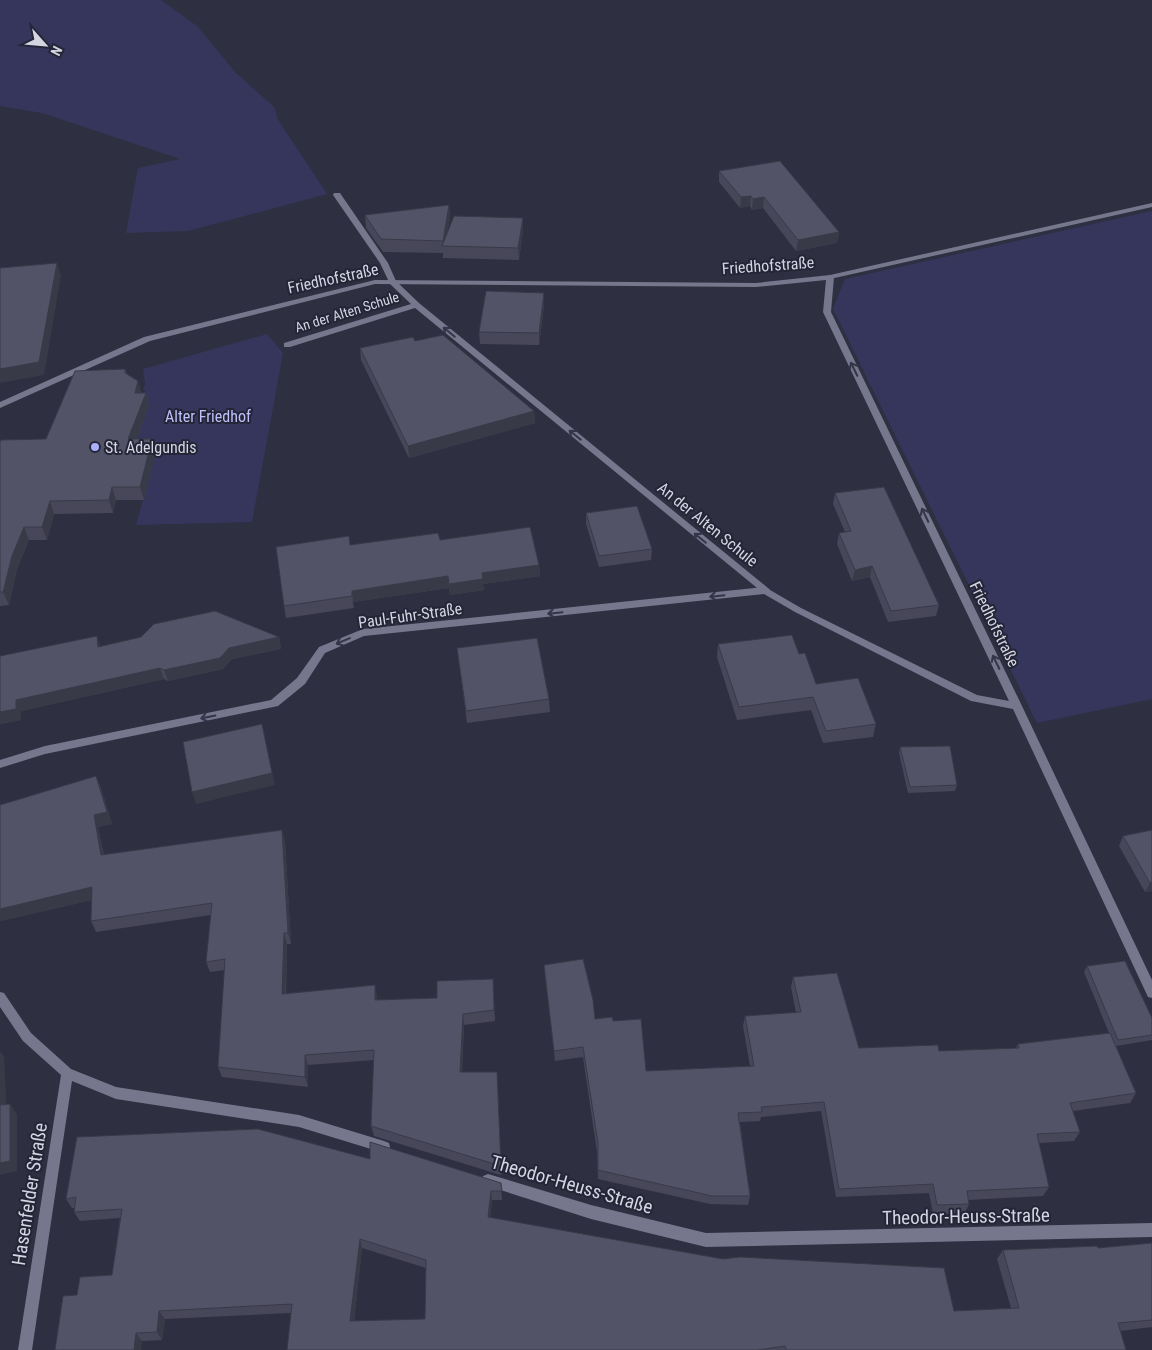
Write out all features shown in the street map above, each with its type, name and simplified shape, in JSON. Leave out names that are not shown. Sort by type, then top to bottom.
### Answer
[{"type":"street","name":"An der Alten Schule","points":[[337,195],[384,262],[393,282],[416,305],[765,590],[798,610],[975,698],[1017,706]]},
{"type":"street","points":[[830,277],[1152,205]]},
{"type":"street","name":"Friedhofstraße","points":[[0,404],[146,339],[375,282],[756,285],[830,277],[827,312],[1017,706],[1152,993]]},
{"type":"street","name":"An der Alten Schule","points":[[288,345],[416,305]]},
{"type":"street","name":"Paul-Fuhr-Straße","points":[[0,764],[45,750],[274,703],[301,681],[322,650],[363,633],[765,590]]},
{"type":"street","points":[[0,997],[27,1037],[67,1074],[116,1093],[299,1120],[393,1150]]},
{"type":"street","name":"Hasenfelder Straße","points":[[25,1350],[67,1074]]},
{"type":"street","name":"Theodor-Heuss-Straße","points":[[478,1176],[591,1212],[706,1240],[1141,1232],[1152,1230]]},
{"type":"green space","points":[[0,0],[161,0],[197,26],[235,72],[275,108],[277,118],[327,194],[188,231],[126,233],[138,168],[180,159],[42,113],[0,106]]},
{"type":"green space","points":[[1152,211],[1152,699],[1037,723],[833,309],[845,279]]},
{"type":"green space","name":"Alter Friedhof","points":[[267,334],[283,353],[252,522],[136,525],[156,452],[131,443],[142,393],[146,391],[143,389],[145,384],[143,369]]},
{"type":"building","points":[[780,161],[839,232],[798,240],[764,197],[753,199],[751,196],[741,197],[719,171]]},
{"type":"building","points":[[449,205],[443,241],[381,239],[365,215]]},
{"type":"building","points":[[454,216],[523,218],[518,248],[442,246]]},
{"type":"building","points":[[57,263],[39,362],[0,369],[0,268]]},
{"type":"building","points":[[486,291],[544,293],[539,333],[479,332]]},
{"type":"building","points":[[443,335],[534,411],[408,446],[360,348],[413,337],[415,341]]},
{"type":"building","name":"St. Adelgundis","points":[[125,369],[125,373],[138,381],[135,393],[146,393],[128,439],[152,439],[140,487],[112,487],[109,500],[50,501],[42,527],[24,527],[12,556],[3,592],[0,592],[1,440],[46,439],[75,371]]},
{"type":"building","points":[[884,487],[939,605],[891,611],[872,566],[855,570],[839,533],[851,531],[835,493]]},
{"type":"building","points":[[637,506],[652,549],[599,556],[586,513]]},
{"type":"building","points":[[530,527],[539,565],[482,573],[483,579],[449,584],[448,576],[352,591],[352,596],[284,606],[276,547],[349,536],[350,545],[438,533],[440,540]]},
{"type":"building","points":[[215,611],[279,637],[229,648],[220,658],[164,670],[160,668],[16,700],[16,709],[0,712],[0,656],[97,636],[98,647],[141,637],[154,624]]},
{"type":"building","points":[[792,635],[799,654],[805,653],[816,684],[858,678],[876,724],[826,731],[813,697],[739,707],[718,644]]},
{"type":"building","points":[[537,638],[549,699],[466,711],[457,648]]},
{"type":"building","points":[[262,724],[272,773],[192,792],[183,742]]},
{"type":"building","points":[[950,746],[957,785],[910,787],[900,747]]},
{"type":"building","points":[[96,776],[107,812],[94,815],[101,855],[282,830],[288,933],[284,933],[282,994],[375,985],[375,1000],[437,998],[437,981],[493,979],[494,1010],[463,1014],[460,1072],[497,1072],[501,1166],[371,1126],[374,1050],[305,1055],[305,1077],[218,1067],[225,959],[206,962],[212,903],[91,921],[92,887],[0,909],[0,805]]},
{"type":"building","points":[[1152,830],[1152,882],[1150,883],[1123,836]]},
{"type":"building","points":[[583,959],[593,1000],[595,1019],[612,1017],[613,1021],[641,1019],[646,1071],[754,1066],[745,1016],[801,1012],[793,977],[837,973],[859,1048],[938,1045],[939,1051],[1019,1048],[1018,1044],[1110,1033],[1136,1093],[1070,1103],[1080,1132],[1037,1134],[1049,1187],[967,1191],[969,1204],[937,1205],[933,1184],[839,1189],[824,1102],[761,1107],[762,1112],[738,1113],[750,1196],[712,1196],[598,1170],[598,1143],[583,1047],[554,1051],[544,965]]},
{"type":"building","points":[[1125,961],[1152,1018],[1152,1035],[1118,1040],[1087,966]]},
{"type":"building","points":[[10,1104],[10,1161],[0,1163],[0,1105]]},
{"type":"building","points":[[258,1129],[370,1159],[370,1142],[501,1183],[502,1191],[491,1191],[488,1217],[723,1259],[740,1257],[944,1268],[954,1311],[1019,1308],[1003,1250],[1097,1246],[1098,1248],[1152,1243],[1152,1320],[1118,1323],[1126,1350],[786,1350],[785,1346],[758,1350],[287,1350],[292,1304],[159,1311],[157,1332],[136,1333],[134,1350],[55,1350],[63,1296],[77,1295],[80,1277],[112,1275],[122,1209],[74,1212],[76,1197],[66,1199],[77,1137]],"holes":[[[360,1239],[426,1260],[425,1319],[350,1321]]]},
{"type":"place","name":"St. Adelgundis","points":[[95,447]]}]
